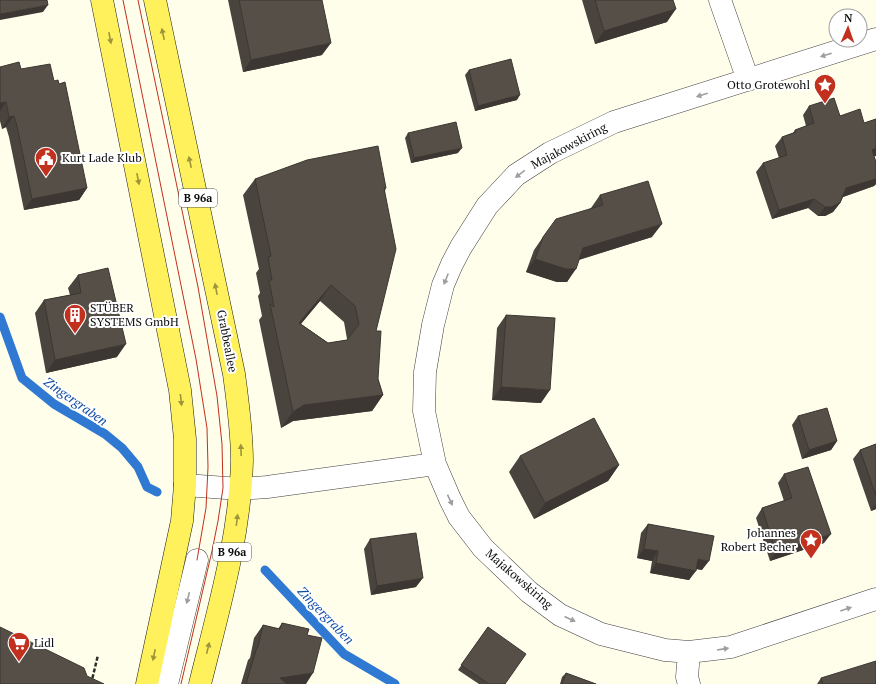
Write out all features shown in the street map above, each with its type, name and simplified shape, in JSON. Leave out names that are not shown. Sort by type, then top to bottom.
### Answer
[{"type":"main road","points":[[102,0],[180,390],[185,439],[185,485],[182,521],[148,684]]},
{"type":"main road","name":"Grabbeallee","points":[[155,0],[234,374],[240,426],[242,460],[234,544],[200,684]]},
{"type":"street","points":[[720,0],[748,80]]},
{"type":"street","name":"Majakowskiring","points":[[876,39],[614,122],[550,153],[516,176],[487,206],[461,247],[443,285],[433,325],[425,372],[424,411],[435,464],[450,500],[459,517],[483,548],[529,592],[560,615],[601,634],[665,650],[689,652],[731,647],[876,599]]},
{"type":"street","points":[[185,485],[240,489],[281,485],[435,464]]},
{"type":"street","points":[[167,684],[197,560]]},
{"type":"street","points":[[689,652],[687,677],[689,684]]},
{"type":"path","points":[[91,684],[98,655]]},
{"type":"building","points":[[0,0],[47,0],[48,5],[0,14]]},
{"type":"building","points":[[239,0],[322,0],[331,43],[251,60]]},
{"type":"building","points":[[595,0],[673,0],[676,9],[604,31]]},
{"type":"building","points":[[511,59],[520,95],[478,106],[469,70]]},
{"type":"building","points":[[19,62],[21,69],[50,64],[54,81],[58,80],[59,84],[65,82],[87,188],[32,199],[14,116],[9,117],[6,102],[0,103],[0,67]]},
{"type":"building","points":[[834,98],[840,116],[860,109],[864,123],[876,119],[876,148],[872,150],[876,162],[876,179],[846,188],[840,203],[831,207],[825,207],[814,199],[779,210],[763,163],[787,155],[782,137],[796,132],[795,130],[814,123],[809,106]]},
{"type":"building","points":[[456,122],[462,148],[414,158],[408,133]]},
{"type":"building","points":[[378,146],[386,188],[384,188],[396,249],[376,331],[381,331],[378,379],[383,395],[304,405],[293,412],[270,304],[274,307],[269,280],[272,280],[268,257],[271,256],[255,179],[307,160]],"holes":[[[331,285],[355,306],[359,324],[347,340],[328,343],[299,323]]]},
{"type":"building","points":[[648,181],[662,224],[583,248],[576,269],[566,269],[535,259],[543,237],[556,219],[603,205],[600,195]]},
{"type":"building","name":"STÜBER SYSTEMS GmbH","points":[[108,268],[126,344],[55,360],[44,300],[81,293],[78,275]]},
{"type":"building","points":[[506,315],[555,318],[550,390],[501,387]]},
{"type":"building","points":[[827,408],[837,441],[809,450],[798,416]]},
{"type":"building","points":[[594,418],[619,465],[545,503],[520,456]]},
{"type":"building","points":[[876,444],[876,496],[860,450]]},
{"type":"building","points":[[808,467],[831,534],[776,552],[762,508],[792,498],[784,474]]},
{"type":"building","points":[[648,524],[714,536],[709,561],[698,559],[696,571],[656,563],[658,551],[644,549]]},
{"type":"building","points":[[416,533],[423,578],[377,586],[370,539]]},
{"type":"building","points":[[282,623],[309,629],[307,635],[322,638],[313,673],[280,678],[287,684],[246,684],[258,647],[263,625],[280,629]]},
{"type":"building","points":[[0,627],[84,668],[87,676],[104,684],[0,684]]},
{"type":"building","points":[[488,627],[526,654],[505,684],[489,684],[461,665]]},
{"type":"building","points":[[876,661],[876,684],[823,684],[821,678]]},
{"type":"building","points":[[566,673],[596,684],[562,684]]},
{"type":"waterway","name":"Zingergraben","points":[[0,317],[22,378],[54,404],[105,434],[122,448],[138,467],[147,487],[157,492]]},
{"type":"waterway","name":"Zingergraben","points":[[265,570],[344,654],[395,684]]},
{"type":"tram line","points":[[123,0],[196,359],[207,428],[208,467],[206,508],[197,560]]},
{"type":"tram line","points":[[138,0],[198,287],[217,396],[222,444],[223,488],[218,521],[181,684]]},
{"type":"place","name":"Otto Grotewohl","points":[[825,104]]},
{"type":"place","name":"Kurt Lade Klub","points":[[46,178]]},
{"type":"place","name":"STÜBER SYSTEMS GmbH","points":[[75,334]]},
{"type":"place","name":"Johannes Robert Becher","points":[[811,560]]},
{"type":"place","name":"Lidl","points":[[19,662]]}]
